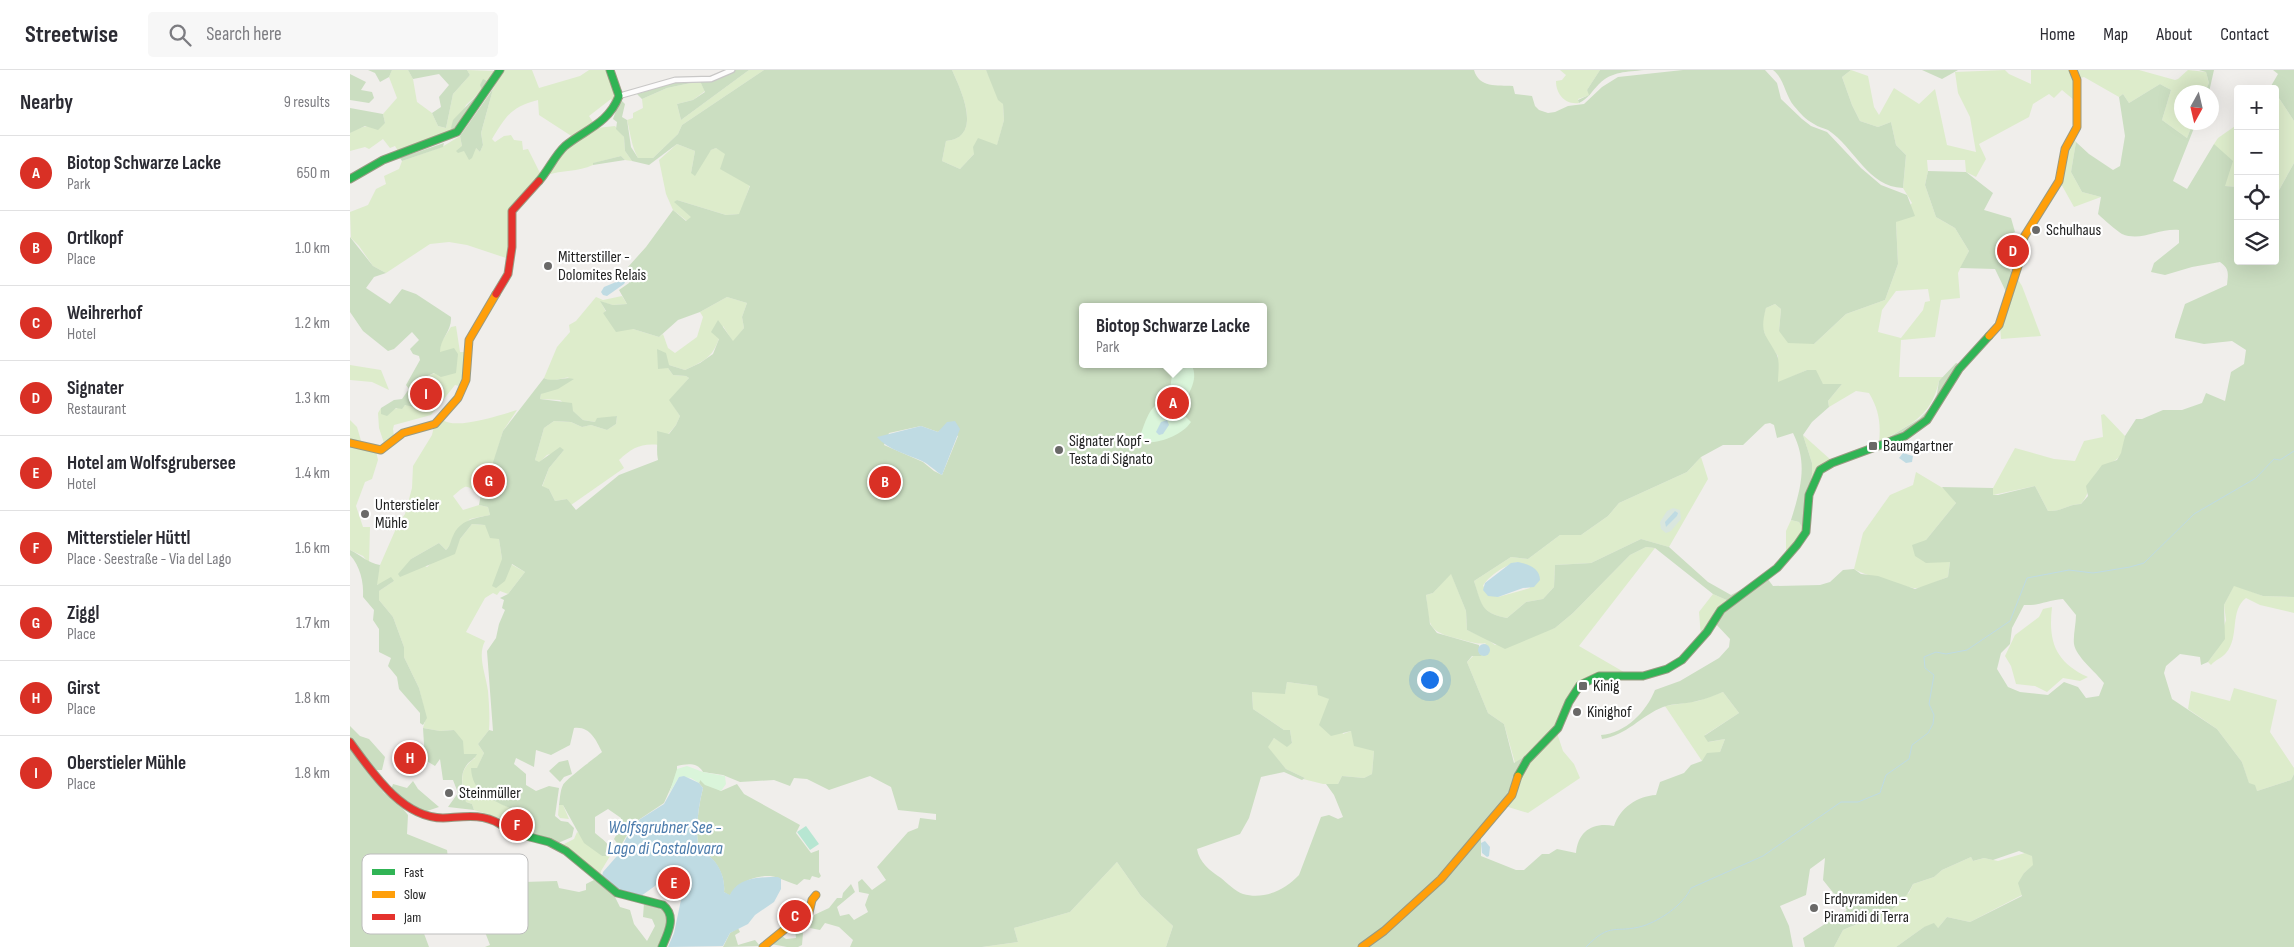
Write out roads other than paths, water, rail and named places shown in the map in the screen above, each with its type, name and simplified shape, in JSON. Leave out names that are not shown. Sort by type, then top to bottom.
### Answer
[{"type":"street","points":[[350,179],[357,173],[390,157],[457,132],[500,70]]},
{"type":"street","points":[[350,443],[381,450],[386,448],[402,433],[435,424],[458,398],[466,380],[472,334],[508,274],[512,246],[510,216],[514,206],[548,171],[566,144],[593,129],[609,116],[614,109],[619,96],[610,70]]},
{"type":"street","points":[[619,96],[675,80],[711,79],[732,70]]},
{"type":"street","points":[[1362,947],[1384,931],[1441,879],[1460,858],[1512,795],[1520,771],[1527,760],[1558,728],[1568,702],[1580,685],[1599,676],[1643,676],[1668,669],[1682,660],[1702,638],[1721,610],[1741,597],[1777,568],[1797,545],[1806,532],[1809,495],[1820,470],[1832,463],[1905,436],[1927,420],[1959,369],[1999,325],[2019,264],[2024,237],[2053,192],[2058,181],[2066,149],[2077,127],[2077,80],[2073,70]]},
{"type":"street","points":[[350,742],[392,795],[424,815],[449,818],[470,815],[482,816],[520,834],[558,845],[576,858],[600,882],[626,897],[655,902],[667,908],[670,913],[670,923],[662,947]]},
{"type":"street","points":[[763,947],[774,940],[791,924],[804,921],[808,916],[812,899],[816,895]]},
{"type":"water","points":[[628,277],[624,284],[607,296],[601,292],[604,287]]},
{"type":"water","points":[[1167,420],[1169,425],[1163,434],[1159,435],[1156,432],[1161,422]]},
{"type":"water","points":[[955,421],[960,429],[942,475],[928,464],[898,451],[877,437],[921,426],[938,432],[947,422]]},
{"type":"water","points":[[1903,453],[1913,456],[1912,462],[1906,463],[1899,458]]},
{"type":"water","points":[[1675,511],[1678,513],[1677,516],[1666,527],[1665,522]]},
{"type":"water","points":[[1518,562],[1529,565],[1538,572],[1540,580],[1534,587],[1523,588],[1498,597],[1488,596],[1483,590],[1485,583],[1511,563]]},
{"type":"water","points":[[1486,644],[1489,645],[1489,655],[1482,656],[1479,655],[1478,648],[1479,645]]},
{"type":"water","name":"Wolfsgrubner See - Lago di Costalovara","points":[[684,776],[699,783],[703,788],[698,819],[697,835],[699,850],[710,857],[718,866],[723,879],[724,892],[730,895],[738,885],[751,879],[778,877],[781,879],[781,889],[774,902],[755,915],[748,924],[730,933],[723,946],[668,947],[674,933],[681,900],[689,886],[687,874],[678,866],[672,867],[655,886],[641,896],[618,890],[602,876],[603,872],[617,856],[634,823],[664,804],[679,777]]},
{"type":"water","points":[[1485,841],[1490,847],[1489,856],[1487,857],[1482,853],[1481,843]]},
{"type":"waterway","points":[[1586,947],[1594,939],[1608,931],[1643,926],[1657,920],[1677,906],[1691,888],[1763,856],[1841,802],[1858,802],[1880,793],[1886,775],[1909,759],[1912,745],[1928,733],[1933,724],[1934,715],[1929,704],[1934,675],[1925,668],[1924,657],[1936,652],[1946,654],[1967,650],[2010,621],[2027,578],[2069,570],[2093,573],[2144,563],[2194,514],[2256,478],[2274,459],[2280,460],[2294,451]]},
{"type":"place","name":"Schulhaus","points":[[2036,230]]},
{"type":"place","name":"Signater","points":[[2013,251]]},
{"type":"place","name":"Mitterstiller - Dolomites Relais","points":[[548,266]]},
{"type":"place","name":"Oberstieler Mühle","points":[[426,394]]},
{"type":"place","name":"Biotop Schwarze Lacke","points":[[1173,403]]},
{"type":"place","name":"Baumgartner","points":[[1873,446]]},
{"type":"place","name":"Signater Kopf - Testa di Signato","points":[[1059,450]]},
{"type":"place","name":"Ziggl","points":[[489,481]]},
{"type":"place","name":"Ortlkopf","points":[[885,482]]},
{"type":"place","name":"Unterstieler Mühle","points":[[365,514]]},
{"type":"place","name":"Kinig","points":[[1583,686]]},
{"type":"place","name":"Kinighof","points":[[1577,712]]},
{"type":"place","name":"Girst","points":[[410,758]]},
{"type":"place","name":"Steinmüller","points":[[449,793]]},
{"type":"place","name":"Mitterstieler Hüttl","points":[[517,825]]},
{"type":"place","name":"Hotel am Wolfsgrubersee","points":[[674,883]]},
{"type":"place","name":"Erdpyramiden - Piramidi di Terra","points":[[1814,908]]},
{"type":"place","name":"Weihrerhof","points":[[795,916]]}]
